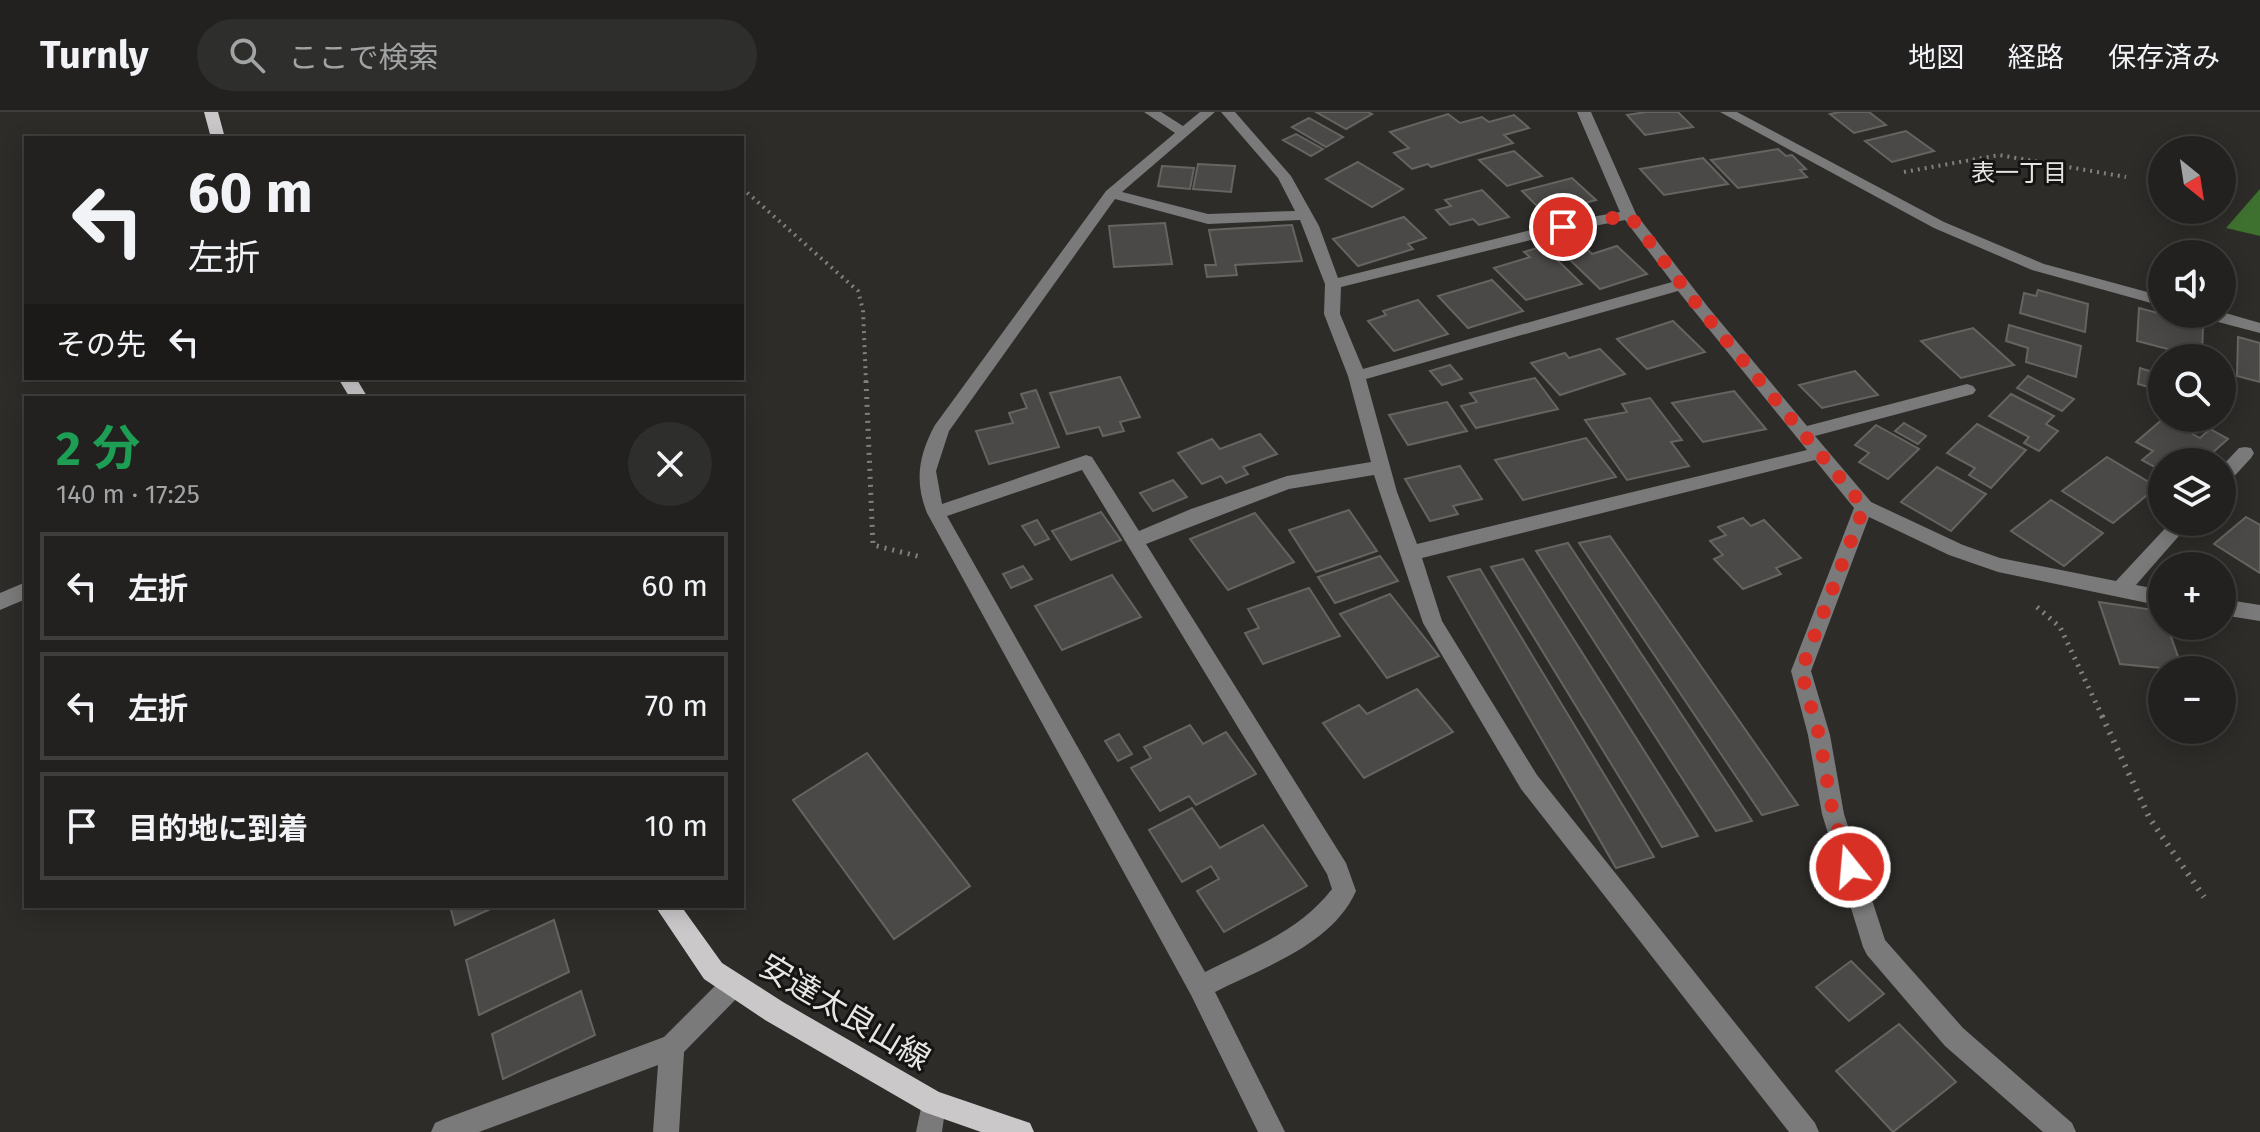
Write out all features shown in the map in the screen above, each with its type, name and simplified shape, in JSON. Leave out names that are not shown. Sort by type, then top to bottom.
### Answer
[{"type":"main road","points":[[211,112],[217,136]]},
{"type":"main road","name":"安達太良山線","points":[[668,908],[713,971],[733,985],[933,1103],[1021,1132]]},
{"type":"street","points":[[1151,112],[1183,132]]},
{"type":"street","points":[[1208,112],[1111,194],[941,429],[925,474],[936,513],[1200,987],[1272,1132]]},
{"type":"street","points":[[1228,112],[1284,176],[1305,215],[1333,284],[1332,314],[1357,376],[1381,467],[1433,623],[1529,782],[1806,1132]]},
{"type":"street","points":[[1584,112],[1629,215],[1681,285],[1864,507],[1956,550],[1998,565],[2148,595]]},
{"type":"street","points":[[1727,112],[1939,225],[2038,267],[2148,297]]},
{"type":"street","points":[[1111,194],[1208,219],[1305,215]]},
{"type":"street","points":[[1333,284],[1563,227],[1629,215]]},
{"type":"street","points":[[1357,376],[1681,285]]},
{"type":"street","points":[[2236,321],[2260,328]]},
{"type":"street","points":[[1803,433],[1967,390]]},
{"type":"street","points":[[1411,553],[1819,453]]},
{"type":"street","points":[[2236,463],[2245,453]]},
{"type":"street","points":[[936,513],[1086,462],[1338,870],[1344,891],[1336,905],[1304,932],[1200,987]]},
{"type":"street","points":[[1134,541],[1198,514],[1287,483],[1381,467]]},
{"type":"street","points":[[1864,507],[1801,671],[1819,735],[1833,814],[1875,947],[1954,1037],[2063,1132]]},
{"type":"street","points":[[2120,590],[2169,536]]},
{"type":"street","points":[[0,602],[24,591]]},
{"type":"street","points":[[2236,609],[2260,613]]},
{"type":"street","points":[[444,1132],[672,1047],[733,985]]},
{"type":"street","points":[[666,1132],[672,1047]]},
{"type":"street","points":[[929,1132],[933,1103]]},
{"type":"path","points":[[1860,181],[1999,155],[2126,177]]},
{"type":"path","points":[[744,190],[858,291],[863,310],[873,545],[967,569]]},
{"type":"path","points":[[2027,599],[2060,627],[2150,819],[2204,897]]},
{"type":"green space","points":[[2260,189],[2260,236],[2226,228],[2229,224],[2236,224],[2236,217]]},
{"type":"building","points":[[1316,112],[1368,112],[1372,114],[1346,129]]},
{"type":"building","points":[[1678,112],[1693,127],[1645,135],[1627,115]]},
{"type":"building","points":[[1869,112],[1886,125],[1854,133],[1830,114]]},
{"type":"building","points":[[1448,114],[1460,123],[1482,117],[1489,122],[1514,115],[1529,128],[1504,135],[1513,143],[1431,167],[1428,164],[1412,169],[1394,153],[1409,148],[1390,132]]},
{"type":"building","points":[[1309,118],[1343,137],[1326,147],[1292,127]]},
{"type":"building","points":[[1906,131],[1934,151],[1892,162],[1865,141]]},
{"type":"building","points":[[1296,134],[1323,149],[1311,156],[1283,140]]},
{"type":"building","points":[[1778,149],[1786,156],[1792,155],[1806,169],[1800,170],[1807,177],[1738,188],[1711,160]]},
{"type":"building","points":[[1514,151],[1542,176],[1507,186],[1479,160]]},
{"type":"building","points":[[1703,158],[1728,184],[1664,195],[1640,169]]},
{"type":"building","points":[[1358,162],[1403,189],[1372,207],[1326,179]]},
{"type":"building","points":[[1198,164],[1235,166],[1231,192],[1193,189]]},
{"type":"building","points":[[1162,166],[1194,168],[1190,189],[1158,186]]},
{"type":"building","points":[[1572,178],[1596,200],[1545,214],[1522,191]]},
{"type":"building","points":[[1482,190],[1509,217],[1479,225],[1473,219],[1450,225],[1436,210],[1451,206],[1445,200]]},
{"type":"building","points":[[1404,217],[1426,238],[1408,244],[1413,249],[1358,266],[1333,239]]},
{"type":"building","points":[[1165,223],[1172,264],[1114,267],[1109,226]]},
{"type":"building","points":[[1292,225],[1302,261],[1235,265],[1237,275],[1207,277],[1205,265],[1216,265],[1209,230]]},
{"type":"building","points":[[1543,246],[1582,284],[1526,300],[1494,268],[1530,257],[1524,252]]},
{"type":"building","points":[[1617,246],[1647,274],[1600,289],[1564,254],[1586,248],[1592,254]]},
{"type":"building","points":[[1492,280],[1523,311],[1468,328],[1438,296]]},
{"type":"building","points":[[2038,290],[2088,304],[2085,332],[2020,313],[2024,293],[2036,296]]},
{"type":"building","points":[[1418,300],[1448,334],[1394,351],[1368,321],[1386,315],[1383,311]]},
{"type":"building","points":[[2139,308],[2148,310],[2148,328],[2203,328],[2202,344],[2148,344],[2137,341]]},
{"type":"building","points":[[1673,321],[1705,352],[1647,369],[1617,339]]},
{"type":"building","points":[[2009,325],[2081,346],[2076,377],[2026,362],[2028,348],[2006,341]]},
{"type":"building","points":[[1973,328],[2014,365],[1961,378],[1921,341]]},
{"type":"building","points":[[2238,337],[2260,343],[2260,382],[2237,376]]},
{"type":"building","points":[[1600,349],[1625,374],[1560,395],[1531,363],[1565,353],[1569,358]]},
{"type":"building","points":[[1450,365],[1462,379],[1442,385],[1430,371]]},
{"type":"building","points":[[2140,368],[2148,370],[2148,387],[2138,384]]},
{"type":"building","points":[[1855,371],[1878,395],[1822,408],[1799,385]]},
{"type":"building","points":[[2028,376],[2074,399],[2062,411],[2017,388]]},
{"type":"building","points":[[1120,377],[1140,417],[1120,422],[1124,431],[1103,436],[1099,427],[1067,434],[1050,393]]},
{"type":"building","points":[[1535,378],[1558,409],[1476,428],[1461,406],[1477,402],[1470,393]]},
{"type":"building","points":[[1036,390],[1059,447],[989,464],[976,431],[1013,423],[1009,413],[1027,408],[1021,394]]},
{"type":"building","points":[[1734,391],[1766,429],[1703,442],[1672,403]]},
{"type":"building","points":[[2011,394],[2054,416],[2046,424],[2058,431],[2039,451],[2024,443],[2029,437],[1989,416]]},
{"type":"building","points":[[1650,398],[1682,440],[1671,442],[1689,466],[1627,480],[1585,420],[1627,412],[1622,404]]},
{"type":"building","points":[[1447,402],[1467,431],[1408,445],[1389,415]]},
{"type":"building","points":[[1904,423],[1926,436],[1918,444],[1895,431]]},
{"type":"building","points":[[1977,424],[2026,450],[1991,488],[1969,475],[1975,468],[1947,453]]},
{"type":"building","points":[[1876,425],[1919,449],[1888,479],[1859,462],[1869,453],[1855,445]]},
{"type":"building","points":[[2148,432],[2189,432],[2200,438],[2207,432],[2215,432],[2228,439],[2218,448],[2148,448],[2136,442]]},
{"type":"building","points":[[1260,434],[1277,454],[1243,467],[1248,474],[1226,483],[1221,476],[1202,484],[1178,453],[1212,439],[1220,449]]},
{"type":"building","points":[[1586,438],[1616,477],[1523,500],[1495,460]]},
{"type":"building","points":[[2107,457],[2148,482],[2148,494],[2113,523],[2062,491]]},
{"type":"building","points":[[1460,466],[1482,499],[1453,506],[1458,514],[1430,521],[1405,479]]},
{"type":"building","points":[[1937,467],[1986,494],[1951,531],[1901,502]]},
{"type":"building","points":[[1173,480],[1187,497],[1153,511],[1140,493]]},
{"type":"building","points":[[2051,500],[2103,533],[2064,566],[2011,531]]},
{"type":"building","points":[[1349,510],[1377,551],[1316,572],[1289,530]]},
{"type":"building","points":[[1101,512],[1121,540],[1071,560],[1052,531]]},
{"type":"building","points":[[1255,513],[1294,562],[1228,590],[1190,539]]},
{"type":"building","points":[[2246,517],[2260,525],[2260,573],[2236,558],[2236,552],[2227,552],[2214,544],[2223,536],[2236,536],[2236,525]]},
{"type":"building","points":[[1743,518],[1751,526],[1764,520],[1801,558],[1776,568],[1781,574],[1743,589],[1714,559],[1723,555],[1710,541],[1726,535],[1718,527]]},
{"type":"building","points":[[1037,520],[1049,539],[1035,545],[1022,526]]},
{"type":"building","points":[[1610,536],[1798,805],[1762,815],[1579,543]]},
{"type":"building","points":[[1568,543],[1752,821],[1716,831],[1536,551]]},
{"type":"building","points":[[1380,556],[1398,581],[1335,603],[1318,577]]},
{"type":"building","points":[[1523,559],[1698,836],[1662,847],[1491,567]]},
{"type":"building","points":[[1023,566],[1032,579],[1011,588],[1003,574]]},
{"type":"building","points":[[1480,569],[1654,857],[1616,868],[1448,577]]},
{"type":"building","points":[[1112,575],[1141,617],[1062,650],[1035,606]]},
{"type":"building","points":[[1309,588],[1340,636],[1263,664],[1245,633],[1259,628],[1248,609]]},
{"type":"building","points":[[1390,594],[1439,656],[1387,678],[1340,614]]},
{"type":"building","points":[[2099,602],[2148,609],[2148,640],[2172,640],[2178,656],[2148,656],[2148,667],[2120,664]]},
{"type":"building","points":[[1417,689],[1453,732],[1364,778],[1323,723],[1359,705],[1367,714]]},
{"type":"building","points":[[1190,725],[1203,744],[1226,732],[1256,774],[1196,805],[1189,796],[1160,811],[1131,768],[1151,758],[1144,747]]},
{"type":"building","points":[[1119,734],[1132,754],[1118,761],[1105,741]]},
{"type":"building","points":[[867,753],[970,886],[894,939],[793,800]]},
{"type":"building","points":[[1192,808],[1220,848],[1263,825],[1307,886],[1224,932],[1197,891],[1219,879],[1211,866],[1182,882],[1149,830]]},
{"type":"building","points":[[451,908],[493,908],[455,925]]},
{"type":"building","points":[[554,920],[569,972],[479,1015],[466,960]]},
{"type":"building","points":[[1851,961],[1884,994],[1849,1021],[1816,987]]},
{"type":"building","points":[[581,991],[595,1035],[503,1079],[492,1034]]},
{"type":"building","points":[[1899,1024],[1956,1082],[1893,1132],[1836,1071]]},
{"type":"district","name":"表一丁目","points":[[2019,173]]},
{"type":"route","points":[[1563,227],[1629,215],[1702,311],[1864,507],[1801,671],[1819,735],[1833,814],[1850,867]]}]
